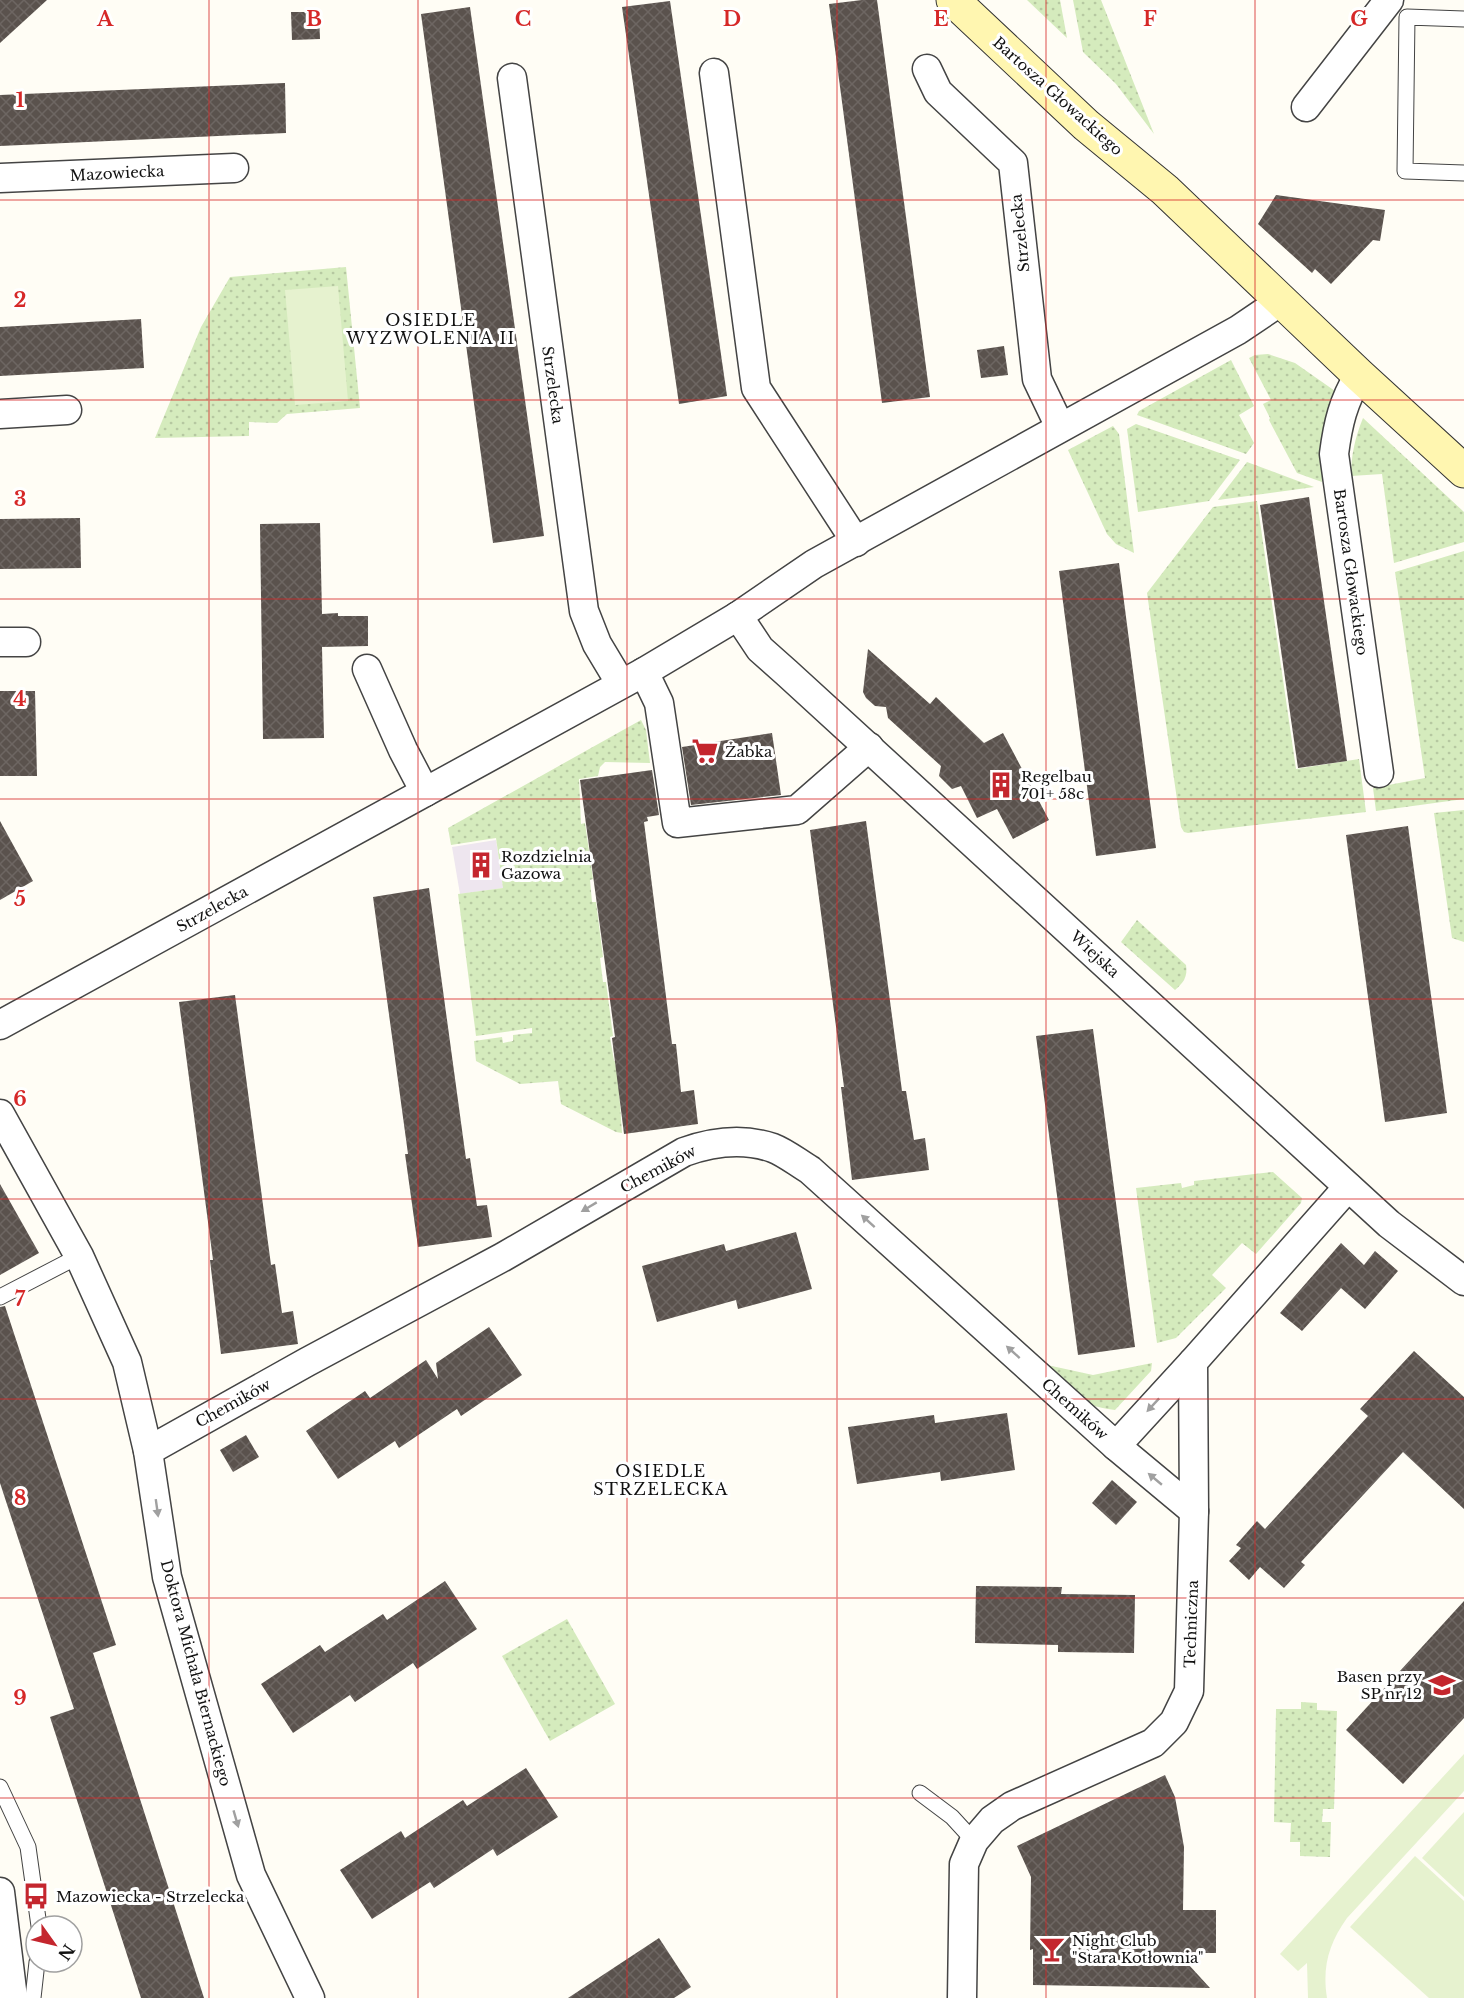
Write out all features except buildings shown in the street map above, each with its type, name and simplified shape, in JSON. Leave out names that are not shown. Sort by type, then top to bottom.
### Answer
[{"type":"street","name":"Bartosza Głowackiego","points":[[953,0],[1086,125],[1166,190],[1359,375],[1464,471]]},
{"type":"street","points":[[1306,107],[1389,0]]},
{"type":"street","name":"Bartosza Głowackiego","points":[[986,2],[1084,96],[1166,190]]},
{"type":"street","name":"Strzelecka","points":[[927,69],[938,92],[1013,163],[1037,379],[1060,427]]},
{"type":"street","points":[[714,73],[756,388],[856,542]]},
{"type":"street","name":"Strzelecka","points":[[512,78],[584,611],[597,644],[632,678]]},
{"type":"street","name":"Mazowiecka","points":[[0,178],[234,168]]},
{"type":"street","name":"Strzelecka","points":[[0,1025],[632,678],[738,616],[814,564],[1238,330],[1281,301]]},
{"type":"street","name":"Bartosza Głowackiego","points":[[1359,375],[1347,395],[1338,422],[1334,454],[1379,773]]},
{"type":"street","points":[[0,414],[66,410]]},
{"type":"street","name":"Wiejska","points":[[738,616],[760,649],[1389,1224],[1464,1281]]},
{"type":"street","points":[[367,669],[403,750],[425,792]]},
{"type":"street","points":[[632,678],[659,703],[677,823],[797,810],[869,747]]},
{"type":"street","name":"Doktora Michała Biernackiego","points":[[0,1114],[79,1256],[127,1362],[148,1450],[167,1577],[251,1875],[310,1998]]},
{"type":"street","name":"Chemików","points":[[148,1450],[306,1362],[503,1257],[684,1152],[704,1145],[744,1142],[774,1149],[810,1170],[1116,1446],[1193,1362]]},
{"type":"street","points":[[1193,1362],[1348,1187]]},
{"type":"street","name":"Techniczna","points":[[962,1998],[964,1864],[974,1841],[992,1820],[1012,1806],[1153,1743],[1174,1722],[1189,1691],[1194,1511],[1193,1362]]},
{"type":"street","points":[[1116,1446],[1194,1511]]},
{"type":"street","points":[[0,1892],[13,1998]]},
{"type":"lane","points":[[1464,19],[1407,17],[1405,171],[1464,173]]},
{"type":"lane","points":[[0,1297],[79,1256]]},
{"type":"lane","points":[[0,1787],[28,1847],[37,1914]]},
{"type":"lane","points":[[920,1793],[952,1817],[974,1841]]},
{"type":"lane","points":[[33,1998],[36,1974]]},
{"type":"shaded area","points":[[496,840],[503,888],[460,894],[452,847]]},
{"type":"green space","points":[[1027,0],[1060,0],[1067,38]]},
{"type":"green space","points":[[1073,0],[1101,0],[1154,134],[1116,84],[1083,52]]},
{"type":"green space","points":[[346,267],[360,408],[287,414],[277,423],[249,422],[249,436],[155,438],[201,327],[230,277]]},
{"type":"green space","points":[[338,286],[348,401],[295,405],[285,290]]},
{"type":"green space","points":[[1268,354],[1295,363],[1335,391],[1323,444],[1322,482],[1297,473],[1269,420],[1263,404],[1271,400],[1249,358]]},
{"type":"green space","points":[[1231,360],[1254,406],[1239,415],[1254,443],[1246,454],[1137,415],[1139,411]]},
{"type":"green space","points":[[1363,418],[1464,512],[1464,542],[1394,563],[1382,474],[1351,476],[1354,447]]},
{"type":"green space","points":[[1136,424],[1240,460],[1209,501],[1138,512],[1127,429]]},
{"type":"green space","points":[[1113,426],[1119,434],[1134,553],[1116,544],[1107,534],[1068,450]]},
{"type":"green space","points":[[1247,462],[1314,487],[1218,500]]},
{"type":"green space","points":[[1257,501],[1296,769],[1359,759],[1366,812],[1188,833],[1184,832],[1181,827],[1147,593],[1213,507]]},
{"type":"green space","points":[[1464,551],[1464,799],[1376,811],[1373,788],[1425,778],[1395,572]]},
{"type":"green space","points":[[641,720],[646,730],[650,763],[605,762],[600,767],[598,776],[579,779],[581,824],[585,823],[593,879],[590,880],[592,902],[596,902],[603,957],[600,958],[603,982],[606,982],[613,1036],[610,1037],[614,1061],[617,1061],[622,1133],[561,1104],[558,1081],[520,1084],[476,1061],[474,1041],[502,1037],[503,1043],[513,1041],[513,1035],[532,1033],[532,1028],[476,1036],[458,894],[503,888],[496,838],[451,845],[448,828]]},
{"type":"green space","points":[[1464,810],[1464,942],[1452,938],[1434,813]]},
{"type":"green space","points":[[1137,920],[1186,965],[1184,979],[1175,990],[1121,942]]},
{"type":"green space","points":[[1273,1172],[1302,1198],[1301,1203],[1256,1254],[1242,1243],[1212,1275],[1226,1288],[1176,1338],[1157,1343],[1136,1188],[1181,1183],[1182,1188],[1194,1185],[1194,1181]]},
{"type":"green space","points":[[1038,1363],[1093,1375],[1152,1363],[1151,1371],[1115,1410],[1081,1400],[1064,1388]]},
{"type":"green space","points":[[567,1619],[615,1704],[550,1741],[502,1656]]},
{"type":"green space","points":[[1301,1702],[1317,1703],[1317,1710],[1337,1711],[1334,1809],[1323,1809],[1322,1822],[1331,1822],[1330,1857],[1300,1856],[1300,1842],[1290,1842],[1291,1823],[1274,1822],[1276,1709],[1301,1709]]},
{"type":"green space","points":[[1464,1754],[1464,1791],[1347,1918],[1328,1956],[1325,1976],[1327,1998],[1308,1998],[1307,1963],[1298,1971],[1280,1954]]},
{"type":"green space","points":[[1464,1812],[1464,1897],[1422,1858]]},
{"type":"green space","points":[[1415,1856],[1464,1901],[1464,1998],[1429,1998],[1350,1927]]},
{"type":"place","name":"Żabka","points":[[705,751]]},
{"type":"place","name":"Regelbau 701+ 58c","points":[[1001,785]]},
{"type":"place","name":"Rozdzielnia Gazowa","points":[[481,865]]},
{"type":"place","name":"Basen przy SP nr 12","points":[[1442,1685]]},
{"type":"place","name":"Mazowiecka - Strzelecka","points":[[36,1896]]},
{"type":"place","name":"Night Club \"Stara Kotłownia\"","points":[[1052,1949]]},
{"type":"district","name":"OSIEDLE WYZWOLENIA II","points":[[431,329]]},
{"type":"district","name":"OSIEDLE STRZELECKA","points":[[661,1480]]}]
